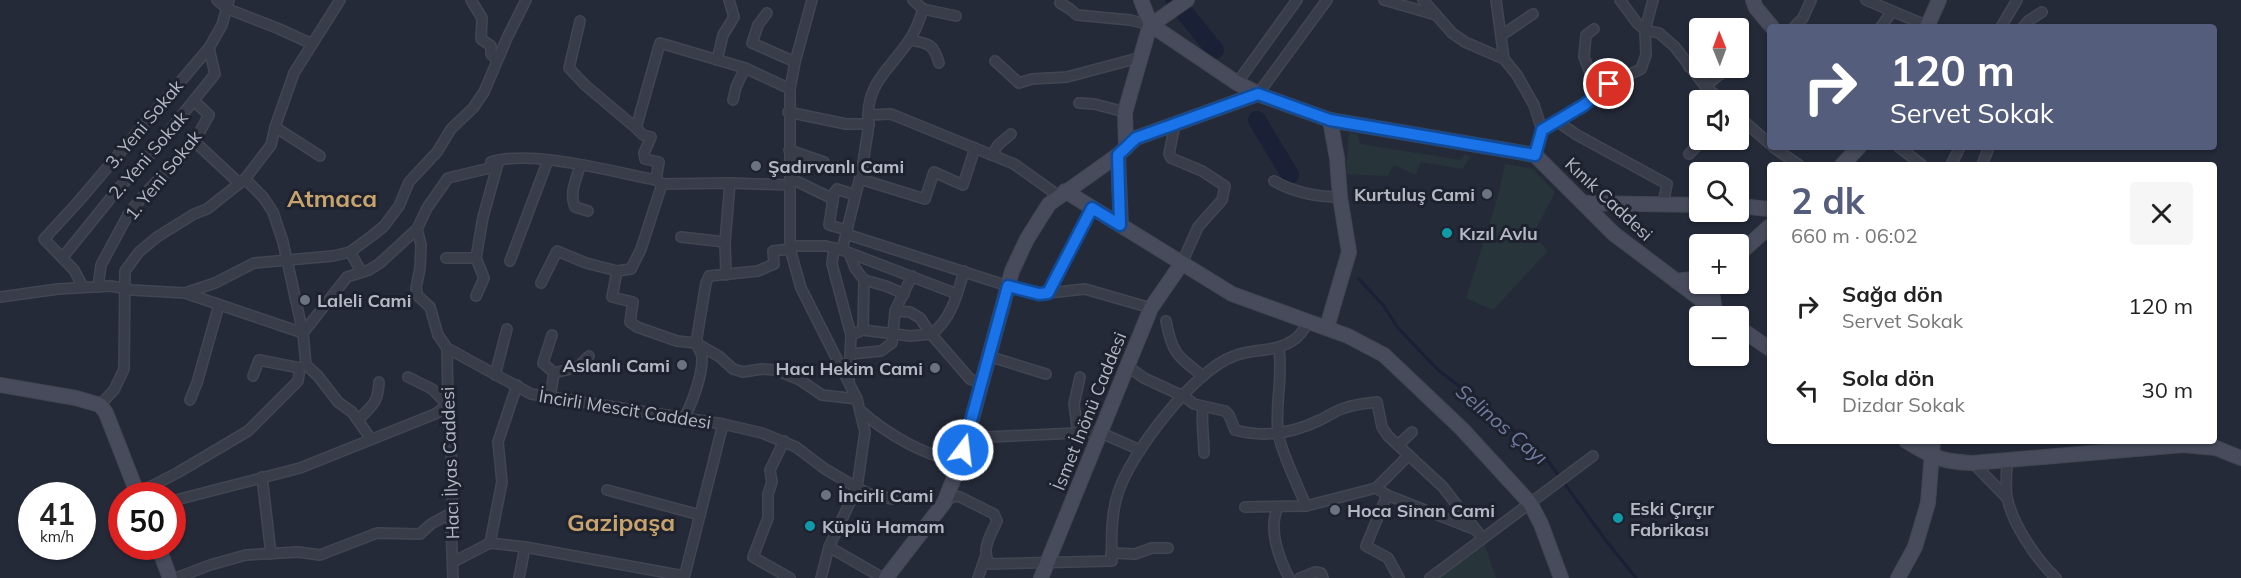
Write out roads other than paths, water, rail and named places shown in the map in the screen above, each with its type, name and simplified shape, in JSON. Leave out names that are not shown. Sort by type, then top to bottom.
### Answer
[{"type":"main road","points":[[1141,0],[1156,22],[1237,82],[1258,94],[1330,120],[1535,155]]},
{"type":"main road","points":[[1120,225],[1125,112],[1142,57],[1156,22],[1187,0]]},
{"type":"main road","points":[[1753,0],[1756,8],[1769,24]]},
{"type":"main road","points":[[1929,24],[1939,0]]},
{"type":"main road","points":[[884,578],[944,503],[960,463],[1012,271],[1027,239],[1049,204],[1122,152],[1136,138],[1258,94]]},
{"type":"main road","points":[[1327,327],[1348,252],[1337,158],[1330,120]]},
{"type":"main road","points":[[1845,162],[1856,150]]},
{"type":"main road","name":"Kınık Caddesi","points":[[1535,155],[1614,234],[1709,306]]},
{"type":"main road","points":[[1062,194],[1092,208],[1232,294],[1327,327],[1384,355],[1534,500],[1561,578]]},
{"type":"main road","points":[[1583,203],[1689,205]]},
{"type":"main road","points":[[1749,207],[1767,209]]},
{"type":"main road","points":[[1749,210],[1767,218]]},
{"type":"main road","points":[[1749,245],[1767,229]]},
{"type":"main road","name":"İsmet İnönü Caddesi","points":[[1041,578],[1151,308],[1182,263]]},
{"type":"main road","points":[[1676,281],[1689,279]]},
{"type":"main road","points":[[1749,335],[1767,347]]},
{"type":"main road","points":[[0,385],[55,393],[99,405],[106,414],[133,482]]},
{"type":"main road","points":[[1911,444],[1931,457],[1973,463],[2183,445],[2216,448],[2241,458]]},
{"type":"main road","points":[[1898,578],[1915,547],[1928,503],[1933,444]]},
{"type":"main road","points":[[163,560],[170,578]]},
{"type":"street","points":[[217,0],[312,44]]},
{"type":"street","points":[[99,405],[114,390],[124,369],[125,272],[139,252],[174,226],[207,209],[242,181],[271,145],[294,73],[340,0]]},
{"type":"street","points":[[471,0],[482,18],[481,39],[491,46],[491,54],[497,60]]},
{"type":"street","points":[[185,293],[215,283],[254,263],[333,256],[351,252],[384,225],[399,206],[409,182],[437,152],[451,129],[473,108],[484,92],[526,0]]},
{"type":"street","points":[[717,60],[723,35],[734,17],[729,0]]},
{"type":"street","points":[[812,0],[790,89],[790,248],[801,288],[857,399],[865,432],[857,487],[829,547],[821,578]]},
{"type":"street","points":[[913,0],[923,9],[956,16]]},
{"type":"street","points":[[1237,82],[1297,0]]},
{"type":"street","points":[[1258,94],[1327,0]]},
{"type":"street","points":[[1383,0],[1438,16]]},
{"type":"street","points":[[1423,0],[1452,33],[1465,42],[1504,59],[1517,75],[1534,105],[1542,130],[1535,155]]},
{"type":"street","points":[[1496,0],[1504,59]]},
{"type":"street","points":[[1620,0],[1637,23],[1646,30],[1659,33],[1675,46],[1689,67]]},
{"type":"street","points":[[1542,130],[1558,122],[1609,84],[1641,69],[1646,55],[1646,30],[1653,0]]},
{"type":"street","points":[[1797,24],[1803,18],[1811,0]]},
{"type":"street","points":[[1866,0],[1883,3],[1892,11],[1923,24]]},
{"type":"street","points":[[2003,24],[2017,0]]},
{"type":"street","points":[[1060,3],[1077,15],[1156,22]]},
{"type":"street","name":"3. Yeni Sokak","points":[[63,257],[44,239],[209,48],[229,5]]},
{"type":"street","points":[[849,384],[851,335],[832,264],[846,232],[860,178],[869,100],[878,82],[910,40],[923,9]]},
{"type":"street","points":[[1883,24],[1892,11]]},
{"type":"street","points":[[2026,24],[2042,12]]},
{"type":"street","points":[[767,13],[758,25],[752,43],[795,62]]},
{"type":"street","points":[[1502,35],[1533,14]]},
{"type":"street","points":[[541,283],[557,251],[586,263],[617,271],[632,269],[641,249],[659,182],[659,162],[645,159],[644,153],[651,137],[643,135],[585,85],[569,68],[580,21]]},
{"type":"street","points":[[1594,29],[1586,35],[1584,57],[1598,93]]},
{"type":"street","points":[[910,40],[929,45],[934,49],[939,63]]},
{"type":"street","points":[[636,128],[660,43],[745,68],[790,89]]},
{"type":"street","name":"2. Yeni Sokak","points":[[63,257],[215,74],[209,48]]},
{"type":"street","points":[[995,61],[1019,83],[1032,78],[1067,77],[1142,57]]},
{"type":"street","points":[[733,100],[745,68]]},
{"type":"street","points":[[1698,78],[1710,90]]},
{"type":"street","points":[[1705,86],[1715,78]]},
{"type":"street","name":"1. Yeni Sokak","points":[[98,287],[101,265],[129,213],[151,186],[182,157],[209,115],[194,101]]},
{"type":"street","points":[[1079,104],[1094,104],[1125,112]]},
{"type":"street","points":[[789,112],[846,124],[891,114],[1014,164],[1062,194]]},
{"type":"street","points":[[1558,122],[1577,135],[1667,184],[1663,204]]},
{"type":"street","points":[[1175,124],[1169,154],[1171,158],[1202,171],[1225,186],[1222,200],[1198,228],[1182,263]]},
{"type":"street","points":[[1749,125],[1767,141]]},
{"type":"street","points":[[275,127],[320,156]]},
{"type":"street","points":[[992,155],[998,145],[1011,134]]},
{"type":"street","points":[[160,482],[248,431],[298,381],[303,367],[303,333],[283,242],[273,212],[263,196],[194,141]]},
{"type":"street","points":[[860,178],[925,199],[934,172],[963,185],[975,148]]},
{"type":"street","points":[[789,150],[824,162]]},
{"type":"street","points":[[1689,153],[1692,150]]},
{"type":"street","points":[[1779,150],[1795,162]]},
{"type":"street","points":[[1903,150],[1918,162]]},
{"type":"street","points":[[303,333],[346,277],[369,270],[380,263],[417,229],[427,208],[448,178],[490,168],[491,162],[536,158],[659,182],[790,182],[833,199]]},
{"type":"street","points":[[476,296],[484,278],[476,258],[483,217],[499,160]]},
{"type":"street","points":[[510,261],[548,160]]},
{"type":"street","points":[[580,166],[572,201],[575,207],[588,211]]},
{"type":"street","points":[[1274,181],[1291,190],[1310,195],[1340,197]]},
{"type":"street","points":[[726,275],[725,242],[730,183]]},
{"type":"street","points":[[855,195],[837,189],[833,199],[829,225],[838,250],[864,280],[904,294]]},
{"type":"street","points":[[1048,293],[1092,208]]},
{"type":"street","points":[[829,225],[1008,286],[1039,294],[1085,289],[1151,308]]},
{"type":"street","points":[[417,229],[421,245],[416,288],[418,296],[430,308],[438,336],[447,348]]},
{"type":"street","points":[[681,237],[725,242]]},
{"type":"street","points":[[684,418],[691,406],[702,356],[696,343],[709,276],[750,273],[769,268],[774,264],[773,251],[790,248],[838,250],[957,294]]},
{"type":"street","points":[[351,252],[361,271]]},
{"type":"street","points":[[63,257],[74,270],[83,287]]},
{"type":"street","points":[[446,258],[476,258]]},
{"type":"street","points":[[617,271],[612,297],[633,302],[630,322],[637,327],[677,341],[696,343],[720,357],[733,369],[743,372],[762,369],[775,370],[800,380],[822,394],[857,399]]},
{"type":"street","points":[[851,335],[863,330],[910,336],[931,334],[938,330],[945,319],[957,294],[964,271]]},
{"type":"street","points":[[852,354],[881,351],[892,343],[895,310],[912,276]]},
{"type":"street","points":[[863,330],[864,280]]},
{"type":"street","points":[[0,297],[17,293],[111,286],[185,293],[303,333]]},
{"type":"street","points":[[190,400],[219,305]]},
{"type":"street","points":[[895,310],[910,312],[921,318],[931,334],[970,379],[981,383]]},
{"type":"street","points":[[1166,321],[1170,344],[1174,351],[1203,376]]},
{"type":"street","points":[[985,558],[990,564],[1112,561],[1118,492],[1140,450],[1181,395],[1219,363],[1234,356],[1279,349],[1297,338],[1309,322]]},
{"type":"street","points":[[495,375],[507,329]]},
{"type":"street","points":[[552,335],[543,363],[554,373]]},
{"type":"street","name":"İncirli Mescit Caddesi","points":[[447,348],[531,394],[723,424],[762,433],[784,441],[872,495],[893,499]]},
{"type":"street","name":"Hacı İlyas Caddesi","points":[[447,348],[453,578]]},
{"type":"street","points":[[1279,349],[1282,369],[1278,434],[1306,506]]},
{"type":"street","points":[[554,373],[578,367],[589,357]]},
{"type":"street","points":[[988,357],[1046,374]]},
{"type":"street","points":[[253,376],[259,360],[303,367],[318,376],[329,392],[352,412],[371,439]]},
{"type":"street","points":[[1127,366],[1143,378],[1203,407],[1225,411],[1235,430],[1269,435],[1318,421],[1345,408],[1377,402],[1382,427],[1388,436],[1443,486],[1479,533]]},
{"type":"street","points":[[550,397],[554,373]]},
{"type":"street","points":[[186,497],[300,468],[435,414],[448,405],[432,389],[408,377]]},
{"type":"street","points":[[1078,433],[1074,404],[1080,377]]},
{"type":"street","points":[[358,420],[374,405],[379,395],[379,382]]},
{"type":"street","points":[[490,543],[502,482],[498,442],[517,385]]},
{"type":"street","points":[[1203,407],[1201,426],[1204,453]]},
{"type":"street","points":[[861,411],[882,429],[920,448],[960,463]]},
{"type":"street","points":[[453,562],[490,543],[525,547],[684,577],[723,424]]},
{"type":"street","points":[[965,438],[1099,432],[1140,450]]},
{"type":"street","points":[[1398,445],[1412,432]]},
{"type":"street","points":[[784,441],[770,470],[772,482],[768,494],[768,518],[753,557],[790,578]]},
{"type":"street","points":[[1245,507],[1306,506],[1376,488],[1409,455]]},
{"type":"street","points":[[1430,578],[1479,533],[1534,500],[1593,456]]},
{"type":"street","points":[[2007,459],[2007,498]]},
{"type":"street","points":[[1973,463],[2007,498],[2031,549],[2056,578]]},
{"type":"street","points":[[262,477],[271,554]]},
{"type":"street","points":[[1376,488],[1387,495],[1479,533]]},
{"type":"street","points":[[607,490],[700,516]]},
{"type":"street","points":[[1387,495],[1366,546],[1388,558],[1400,578]]},
{"type":"street","points":[[944,503],[953,496],[960,497],[994,514],[997,521],[978,578]]},
{"type":"street","points":[[1278,507],[1273,518],[1282,567],[1289,578]]},
{"type":"street","points":[[176,578],[246,555],[298,552],[320,555],[377,533],[420,534],[431,524],[453,512]]},
{"type":"street","points":[[519,578],[525,547]]},
{"type":"street","points":[[829,547],[884,578]]},
{"type":"street","points":[[1112,552],[1135,554],[1152,548],[1168,548]]},
{"type":"street","points":[[1276,578],[1282,567]]},
{"type":"street","points":[[1300,578],[1315,572],[1321,573],[1323,578]]},
{"type":"waterway","name":"Selinos Çayı","points":[[1174,0],[1215,50]]},
{"type":"waterway","name":"Selinos Çayı","points":[[1257,120],[1290,175]]},
{"type":"waterway","name":"Selinos Çayı","points":[[1359,279],[1383,305],[1398,328],[1438,370],[1488,408],[1548,461],[1636,578]]},
{"type":"place","name":"Şadırvanlı Cami","points":[[756,166]]},
{"type":"place","name":"Kurtuluş Cami","points":[[1487,194]]},
{"type":"place","name":"Kızıl Avlu","points":[[1447,233]]},
{"type":"place","name":"Laleli Cami","points":[[305,300]]},
{"type":"place","name":"Aslanlı Cami","points":[[682,365]]},
{"type":"place","name":"Hacı Hekim Cami","points":[[935,368]]},
{"type":"place","name":"İncirli Cami","points":[[826,495]]},
{"type":"place","name":"Hoca Sinan Cami","points":[[1335,510]]},
{"type":"place","name":"Eski Çırçır Fabrikası","points":[[1618,518]]},
{"type":"place","name":"Küplü Hamam","points":[[810,526]]},
{"type":"district","name":"Atmaca","points":[[332,198]]},
{"type":"district","name":"Gazipaşa","points":[[621,522]]}]
